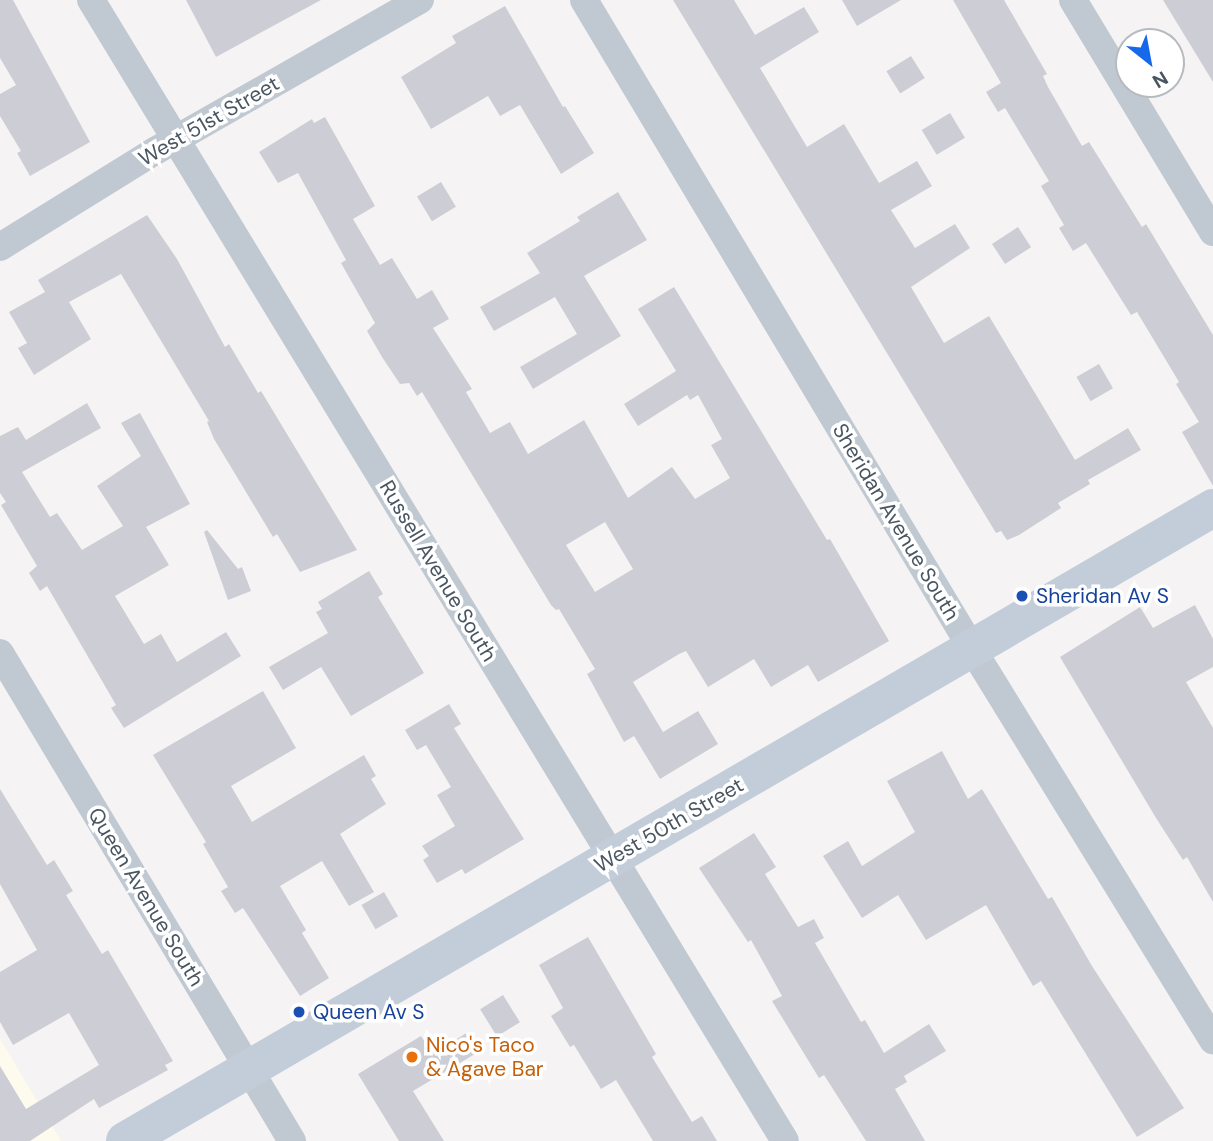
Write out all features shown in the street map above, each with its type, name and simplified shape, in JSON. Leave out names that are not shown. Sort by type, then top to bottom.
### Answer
[{"type":"main road","name":"West 50th Street","points":[[125,1141],[1213,508]]},
{"type":"street","name":"Russell Avenue South","points":[[91,0],[785,1141]]},
{"type":"street","name":"West 51st Street","points":[[0,247],[176,139],[420,0]]},
{"type":"street","name":"Sheridan Avenue South","points":[[584,0],[971,647],[1213,1040]]},
{"type":"street","points":[[1073,0],[1213,232]]},
{"type":"street","name":"Queen Avenue South","points":[[0,653],[292,1141]]},
{"type":"shaded area","points":[[0,1039],[61,1141],[0,1141]]},
{"type":"building","points":[[0,0],[13,0],[90,142],[30,176],[17,153],[21,151],[0,116],[0,94],[16,85],[0,58]]},
{"type":"building","points":[[186,0],[321,0],[216,57]]},
{"type":"building","points":[[673,0],[734,0],[755,35],[804,7],[819,32],[760,68],[807,147],[844,124],[879,183],[917,161],[932,186],[891,210],[915,248],[955,224],[970,248],[911,287],[944,343],[989,316],[1075,460],[1128,428],[1141,450],[1088,480],[1090,484],[1058,503],[1061,508],[1019,535],[1007,540],[1001,531],[996,533]]},
{"type":"building","points":[[842,0],[901,0],[857,26]]},
{"type":"building","points":[[953,0],[1004,0],[1047,74],[1043,76],[1048,87],[1082,146],[1089,142],[1142,227],[1146,224],[1213,335],[1213,486],[1182,432],[1199,422],[1176,384],[1179,382],[1137,312],[1131,315],[1086,243],[1073,251],[1059,228],[1064,225],[1041,186],[1049,181],[1005,108],[998,112],[986,92],[1001,83]]},
{"type":"building","points":[[1163,0],[1213,0],[1213,82],[1185,36],[1185,28],[1180,28]]},
{"type":"building","points":[[505,6],[563,107],[565,106],[594,153],[561,174],[520,105],[500,116],[488,96],[431,129],[401,77],[456,43],[452,36]]},
{"type":"building","points":[[911,56],[925,78],[900,93],[886,71]]},
{"type":"building","points":[[950,113],[965,138],[937,155],[922,130]]},
{"type":"building","points":[[325,117],[375,206],[353,219],[380,265],[392,258],[417,299],[432,290],[449,319],[433,328],[472,389],[466,392],[490,433],[510,422],[528,454],[584,420],[628,498],[672,467],[695,499],[730,478],[711,445],[722,439],[698,395],[690,400],[687,395],[638,426],[624,404],[676,371],[638,309],[674,287],[827,540],[830,539],[889,641],[818,682],[808,665],[771,687],[754,659],[708,687],[686,651],[679,654],[633,682],[663,732],[698,711],[718,744],[660,779],[634,736],[624,742],[587,674],[595,669],[559,609],[556,610],[551,605],[422,392],[417,396],[409,383],[400,384],[382,357],[367,331],[375,323],[341,263],[346,260],[298,173],[278,183],[259,152],[312,119],[314,123]],"holes":[[[605,522],[633,569],[595,592],[566,545]]]},
{"type":"building","points":[[441,182],[456,207],[432,221],[417,196]]},
{"type":"building","points":[[618,192],[647,240],[584,276],[621,336],[533,389],[520,367],[577,334],[555,297],[494,331],[480,307],[540,273],[527,253],[580,221],[577,217]]},
{"type":"building","points":[[147,215],[177,259],[225,347],[229,344],[258,393],[261,391],[357,550],[300,572],[277,534],[273,537],[214,439],[207,422],[209,421],[121,274],[69,302],[91,339],[34,375],[18,348],[27,343],[9,312],[45,292],[38,280]]},
{"type":"building","points":[[1018,227],[1031,247],[1005,264],[992,244]]},
{"type":"building","points":[[1099,364],[1113,388],[1090,401],[1076,377]]},
{"type":"building","points":[[87,403],[101,428],[22,472],[50,517],[57,513],[82,550],[123,526],[97,486],[141,456],[121,423],[140,413],[190,504],[146,527],[169,565],[115,596],[144,644],[161,634],[177,662],[226,632],[241,656],[124,728],[111,708],[116,705],[47,586],[40,591],[29,573],[37,566],[1,505],[6,502],[0,493],[0,436],[18,427],[26,440]]},
{"type":"building","points":[[207,530],[238,569],[242,567],[251,591],[228,600],[204,532]]},
{"type":"building","points":[[369,571],[383,594],[378,597],[424,673],[351,716],[321,667],[283,690],[269,667],[328,633],[316,612],[322,609],[318,602]]},
{"type":"building","points":[[1195,605],[1213,639],[1213,667],[1186,682],[1213,728],[1213,902],[1187,857],[1183,860],[1156,818],[1060,657],[1140,607],[1153,628]]},
{"type":"building","points":[[263,691],[296,748],[231,786],[252,822],[364,755],[376,776],[371,779],[386,804],[340,834],[374,892],[349,906],[322,861],[280,886],[306,930],[302,933],[329,978],[300,996],[243,908],[235,913],[221,891],[228,887],[203,844],[206,842],[153,755]]},
{"type":"building","points":[[449,704],[461,724],[454,728],[524,839],[465,874],[462,869],[437,883],[423,860],[429,856],[422,846],[455,826],[437,795],[451,787],[426,745],[417,750],[405,730]]},
{"type":"building","points":[[942,751],[968,799],[982,789],[1048,899],[1052,897],[1092,966],[1184,1108],[1137,1137],[1041,981],[1033,986],[986,905],[926,940],[898,895],[862,918],[823,856],[848,841],[862,866],[915,832],[887,781]]},
{"type":"building","points":[[0,789],[47,865],[54,860],[73,891],[66,895],[102,954],[108,950],[173,1061],[165,1065],[168,1070],[99,1108],[94,1099],[30,1141],[0,1141],[0,1066],[26,1109],[99,1065],[69,1013],[13,1045],[0,1022],[0,972],[37,950],[0,884]]},
{"type":"building","points":[[754,833],[776,867],[765,874],[798,927],[814,919],[824,938],[815,943],[861,1022],[865,1020],[884,1053],[929,1024],[946,1051],[904,1076],[907,1082],[895,1089],[925,1141],[866,1141],[824,1075],[819,1078],[772,1001],[782,996],[751,940],[748,942],[699,868]]},
{"type":"building","points":[[384,892],[398,916],[375,929],[361,905]]},
{"type":"building","points":[[588,937],[656,1054],[652,1057],[692,1122],[702,1116],[717,1141],[653,1141],[616,1080],[601,1089],[574,1045],[570,1047],[551,1016],[563,1008],[539,965]]},
{"type":"building","points":[[503,995],[520,1022],[497,1036],[480,1009]]},
{"type":"building","points":[[468,1032],[480,1051],[413,1091],[444,1141],[399,1141],[358,1074],[421,1036],[433,1054]]},
{"type":"place","name":"Sheridan Av S","points":[[1022,596]]},
{"type":"place","name":"Queen Av S","points":[[299,1012]]},
{"type":"place","name":"Nico's Taco & Agave Bar","points":[[412,1057]]}]
